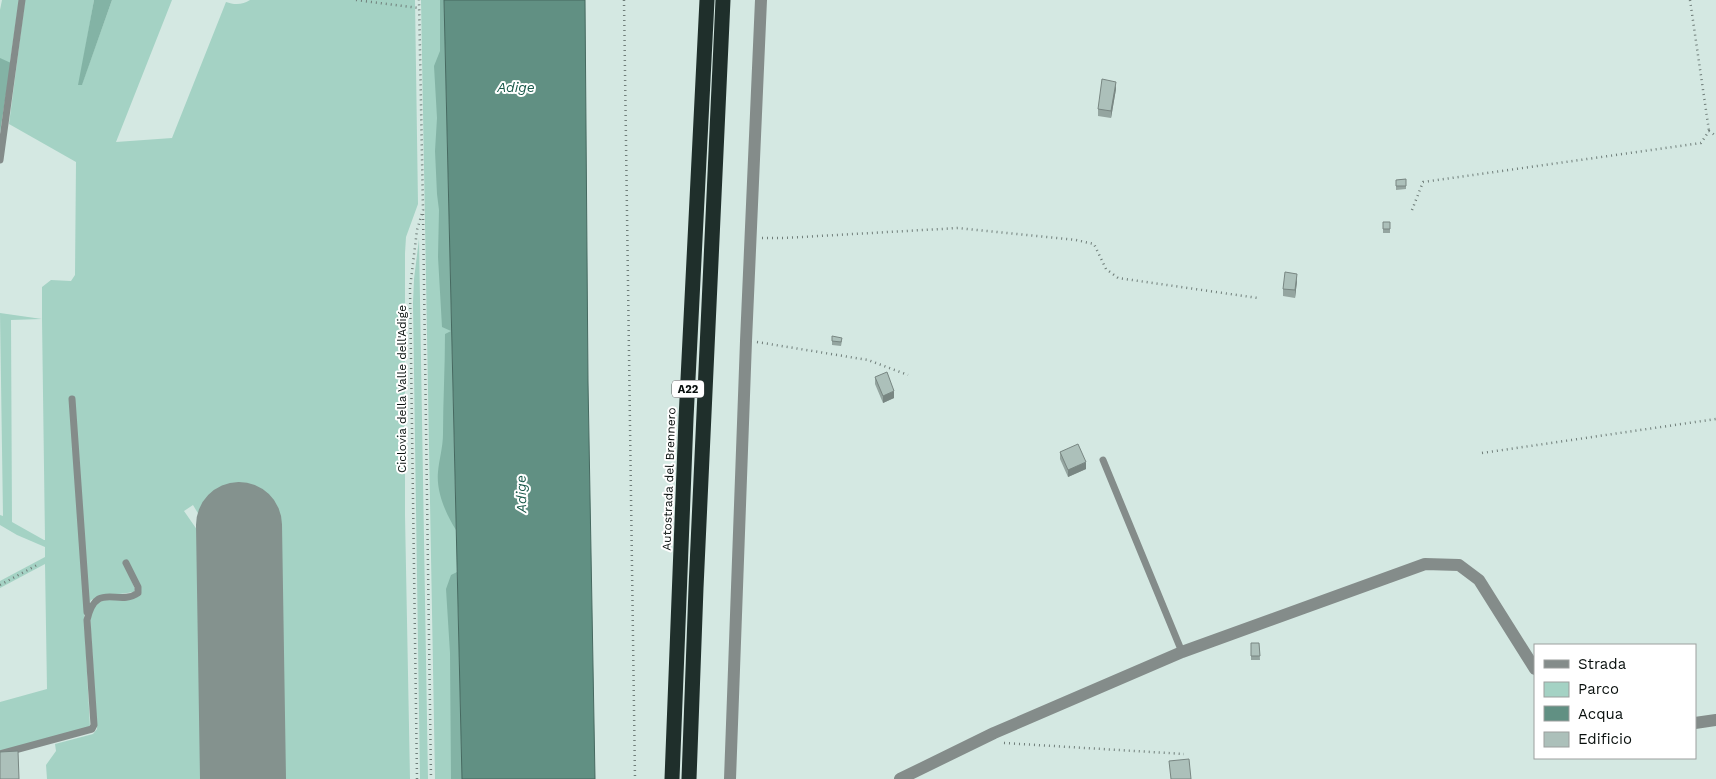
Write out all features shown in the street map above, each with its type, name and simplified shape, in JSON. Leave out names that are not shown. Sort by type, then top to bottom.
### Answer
[{"type":"highway","name":"Autostrada del Brennero","points":[[672,779],[686,420],[707,0]]},
{"type":"highway","name":"A22","points":[[689,779],[696,588],[724,0]]},
{"type":"street","points":[[730,779],[750,238],[761,0]]},
{"type":"street","points":[[900,779],[980,740],[1182,652],[1425,564],[1459,565],[1479,580],[1534,667]]},
{"type":"street","points":[[1696,723],[1716,720]]},
{"type":"lane","points":[[0,160],[22,0]]},
{"type":"lane","points":[[0,754],[92,729],[94,725],[72,399]]},
{"type":"lane","points":[[1102,460],[1182,652]]},
{"type":"lane","points":[[87,620],[91,606],[97,600],[108,596],[131,596],[138,593],[138,587],[126,563]]},
{"type":"path","points":[[356,0],[419,8]]},
{"type":"path","name":"Ciclovia della Valle dell'Adige","points":[[417,779],[410,288],[417,230],[423,210],[419,0]]},
{"type":"path","points":[[624,0],[635,779]]},
{"type":"path","points":[[1690,0],[1710,130],[1716,136]]},
{"type":"path","points":[[1412,210],[1423,182],[1701,143],[1710,130]]},
{"type":"path","points":[[423,210],[432,779]]},
{"type":"path","points":[[750,238],[784,238],[958,228],[1076,240],[1094,244],[1106,269],[1118,278],[1258,298]]},
{"type":"path","points":[[746,341],[868,360],[908,375]]},
{"type":"path","points":[[1482,453],[1716,420]]},
{"type":"path","points":[[0,585],[37,565]]},
{"type":"path","points":[[980,740],[1030,745],[1184,754]]},
{"type":"green space","points":[[2,0],[19,0],[0,132],[0,10]]},
{"type":"green space","points":[[25,0],[94,0],[79,85],[82,84],[112,0],[172,0],[116,142],[172,138],[226,2],[238,4],[250,0],[415,0],[418,204],[406,237],[405,253],[405,515],[410,779],[273,779],[269,525],[205,525],[193,505],[184,511],[209,547],[212,779],[47,779],[46,765],[56,751],[55,744],[93,734],[97,729],[90,618],[94,605],[104,600],[140,596],[141,592],[124,564],[135,589],[134,592],[98,597],[91,600],[84,616],[90,727],[0,752],[0,702],[47,689],[45,564],[0,588],[0,581],[45,557],[45,547],[17,535],[0,525],[0,515],[3,516],[0,313],[42,319],[42,287],[51,280],[71,281],[75,275],[76,162],[9,124]],"holes":[[[42,319],[45,540],[12,522],[11,320]]]},
{"type":"green space","points":[[421,0],[444,0],[462,779],[435,779]]},
{"type":"green space","points":[[419,239],[428,779],[420,779],[413,303]]},
{"type":"shaded area","points":[[94,0],[112,0],[82,85],[78,85]]},
{"type":"shaded area","points":[[440,0],[444,0],[456,530],[443,502],[438,480],[443,439],[445,334],[451,331],[442,327],[438,257],[439,210],[435,151],[437,118],[434,66],[440,51]]},
{"type":"shaded area","points":[[0,58],[11,63],[0,132]]},
{"type":"shaded area","points":[[457,572],[462,779],[451,779],[450,653],[446,589],[451,575]]},
{"type":"water","name":"Adige","points":[[444,0],[585,0],[588,382],[595,779],[462,779]]},
{"type":"building","points":[[1102,79],[1116,82],[1111,111],[1098,109]]},
{"type":"building","points":[[1406,179],[1406,186],[1396,186],[1396,180]]},
{"type":"building","points":[[1383,222],[1390,222],[1390,229],[1383,229]]},
{"type":"building","points":[[1285,272],[1297,274],[1295,290],[1283,289]]},
{"type":"building","points":[[832,336],[842,338],[841,342],[832,341]]},
{"type":"building","points":[[887,372],[894,391],[883,396],[875,377]]},
{"type":"building","points":[[1078,444],[1086,462],[1068,470],[1060,452]]},
{"type":"building","points":[[1251,643],[1259,643],[1260,656],[1251,656]]},
{"type":"building","points":[[18,751],[19,779],[0,779],[0,752]]},
{"type":"building","points":[[1189,759],[1191,779],[1171,779],[1169,761]]},
{"type":"runway","points":[[239,525],[243,779]]}]
